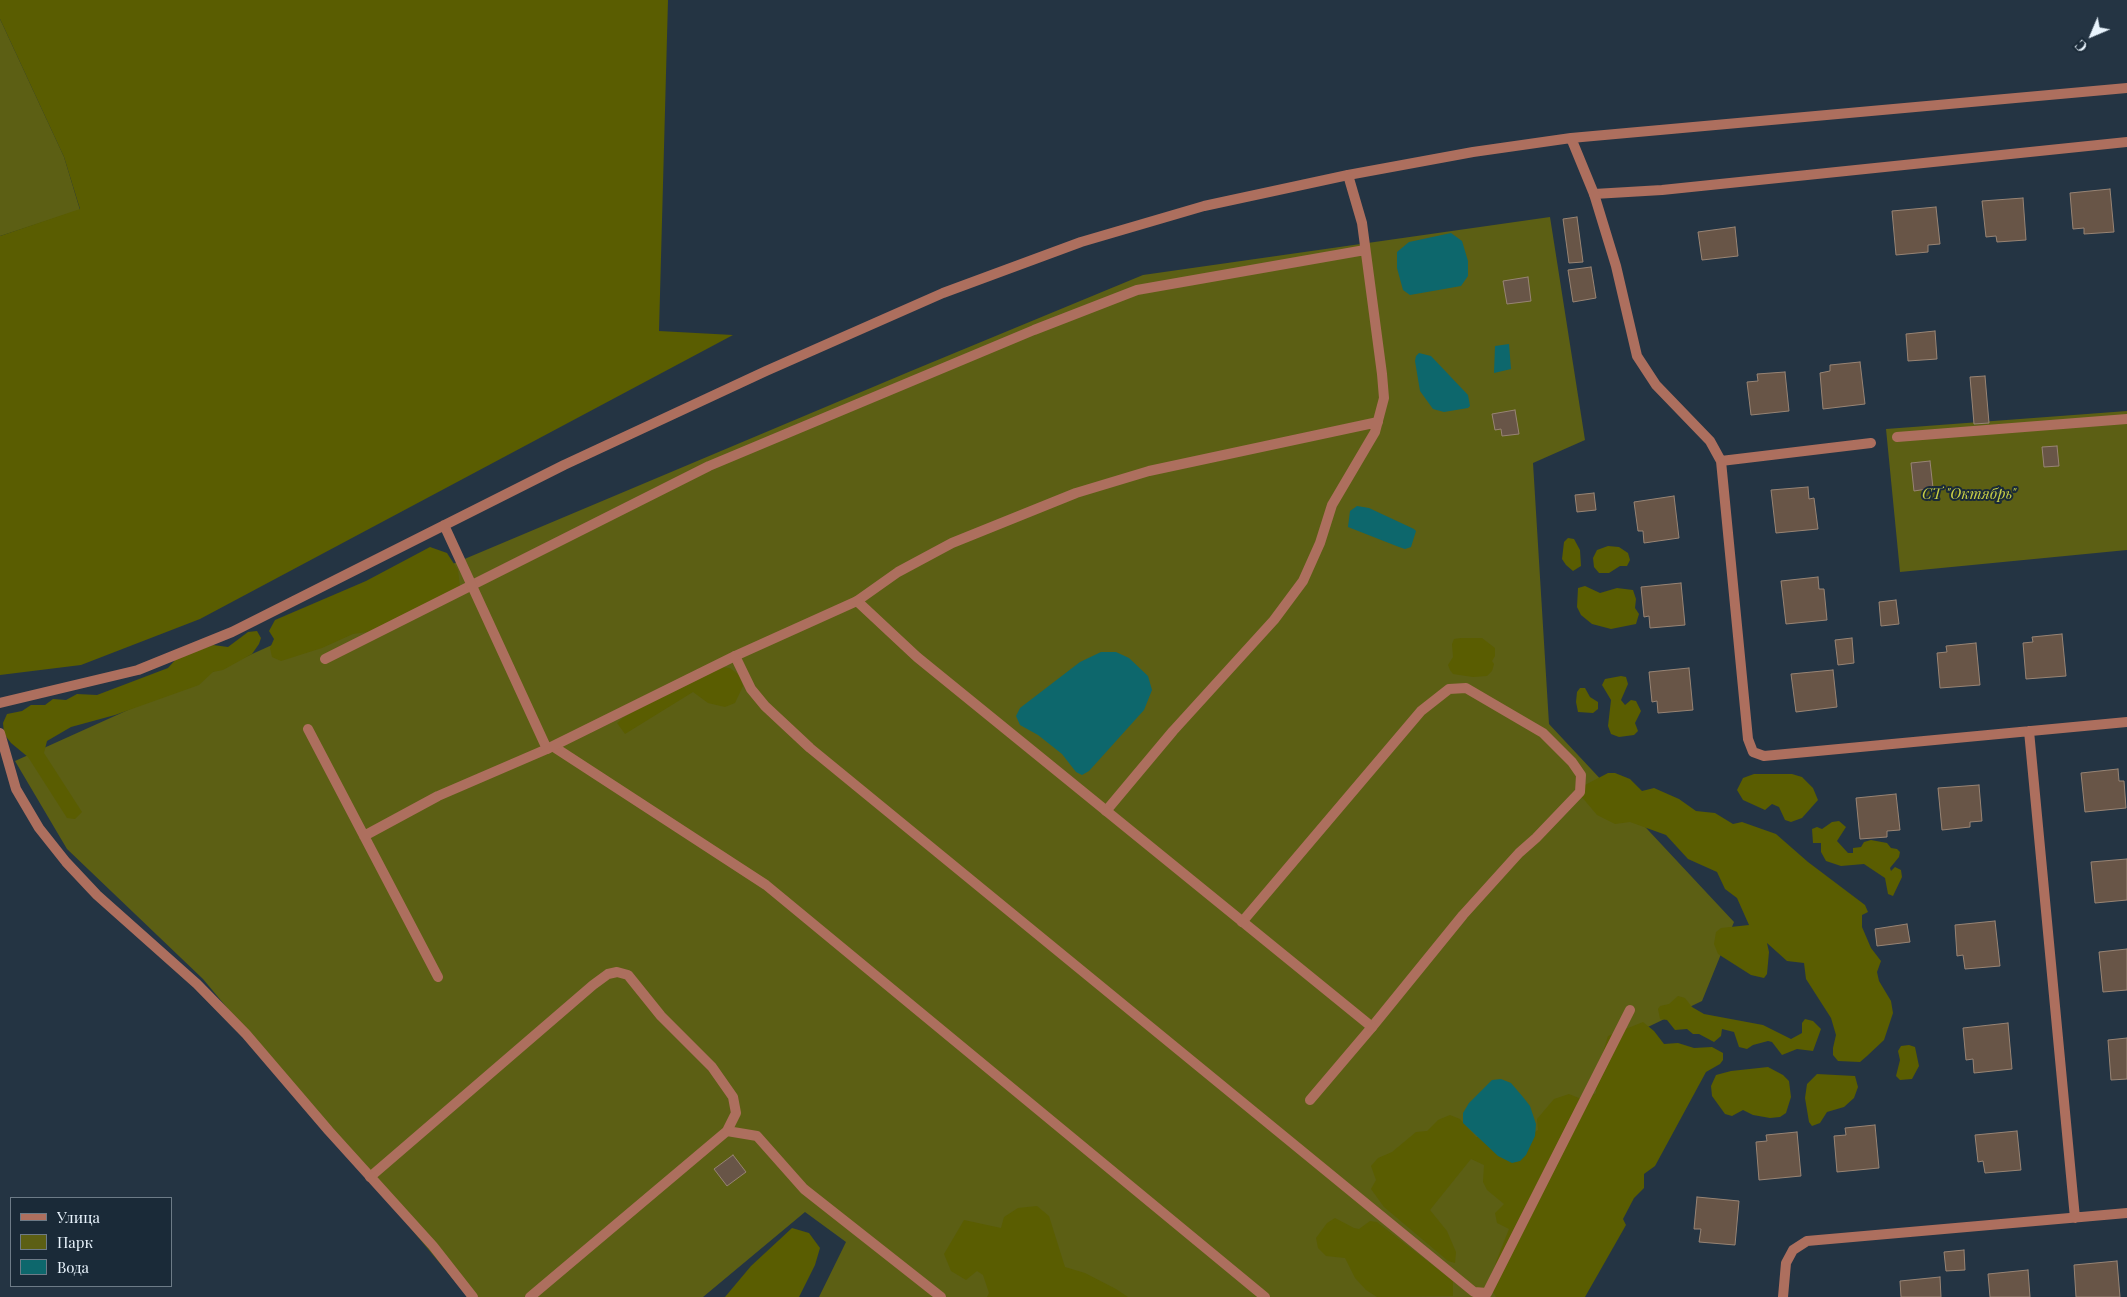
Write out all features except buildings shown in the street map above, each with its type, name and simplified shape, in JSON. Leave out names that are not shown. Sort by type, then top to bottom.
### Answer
[{"type":"street","points":[[0,703],[138,670],[232,632],[626,436],[766,371],[943,293],[1081,242],[1204,206],[1348,175],[1473,152],[1571,138],[2127,88]]},
{"type":"street","points":[[1571,138],[1594,194],[1616,266],[1637,356],[1656,385],[1710,441],[1721,461],[1748,739],[1753,752],[1764,756],[2127,722]]},
{"type":"street","points":[[1594,194],[1662,190],[2127,142]]},
{"type":"street","points":[[1106,811],[1173,731],[1274,620],[1303,580],[1320,543],[1332,506],[1375,432],[1384,398],[1362,223],[1348,175]]},
{"type":"street","points":[[325,659],[709,466],[1034,330],[1137,290],[1366,250]]},
{"type":"street","points":[[1897,437],[2127,419]]},
{"type":"street","points":[[364,836],[438,796],[550,748],[734,656],[858,601],[898,572],[952,543],[1076,493],[1149,471],[1378,422]]},
{"type":"street","points":[[1721,461],[1871,443]]},
{"type":"street","points":[[444,526],[550,748],[766,885],[1265,1297]]},
{"type":"street","points":[[858,601],[916,657],[1372,1028]]},
{"type":"street","points":[[734,656],[751,688],[765,706],[810,748],[1474,1292],[1487,1293],[1630,1010]]},
{"type":"street","points":[[1242,922],[1421,711],[1449,690],[1466,688],[1543,733],[1572,762],[1581,775],[1580,792],[1519,853],[1463,915],[1372,1028],[1310,1100]]},
{"type":"street","points":[[308,729],[438,977]]},
{"type":"street","points":[[2029,731],[2076,1218]]},
{"type":"street","points":[[0,733],[16,789],[39,828],[66,862],[97,895],[197,984],[246,1034],[370,1177],[433,1246],[473,1297]]},
{"type":"street","points":[[370,1177],[593,985],[608,974],[617,972],[628,975],[661,1016],[717,1075],[732,1097],[736,1113],[727,1131],[530,1297]]},
{"type":"street","points":[[727,1131],[757,1136],[804,1189],[941,1297]]},
{"type":"street","points":[[1783,1297],[1786,1263],[1793,1250],[1808,1241],[2127,1213]]},
{"type":"green space","points":[[0,19],[64,157],[80,210],[0,236]]},
{"type":"green space","points":[[1550,217],[1585,440],[1533,463],[1549,724],[1734,922],[1702,1001],[1627,1037],[1502,1297],[819,1297],[846,1242],[805,1212],[703,1297],[468,1297],[203,979],[67,849],[15,761],[436,571],[1143,275]]},
{"type":"green space","name":"СТ \"Октябрь\"","points":[[2127,411],[2127,550],[1900,572],[1886,429]]},
{"type":"shaded area","points":[[0,0],[668,0],[659,331],[733,335],[200,619],[81,665],[0,675],[0,236],[80,209],[64,157],[0,19]]},
{"type":"shaded area","points":[[1568,538],[1574,539],[1580,550],[1581,566],[1573,571],[1562,559],[1564,542]]},
{"type":"shaded area","points":[[1608,546],[1619,547],[1628,553],[1630,560],[1627,566],[1620,566],[1609,573],[1599,573],[1594,567],[1593,558],[1597,550]]},
{"type":"shaded area","points":[[430,547],[447,553],[458,570],[461,595],[381,630],[353,634],[322,648],[281,661],[272,657],[270,648],[274,639],[269,631],[275,620],[366,581]]},
{"type":"shaded area","points":[[1585,586],[1600,593],[1617,588],[1633,590],[1636,599],[1635,608],[1639,614],[1636,624],[1611,629],[1592,624],[1581,615],[1577,607],[1578,588]]},
{"type":"shaded area","points":[[257,631],[261,638],[252,654],[223,670],[213,672],[199,685],[115,715],[71,727],[47,741],[44,753],[82,812],[75,819],[67,818],[28,757],[11,743],[4,734],[3,723],[7,714],[22,711],[31,705],[45,705],[53,699],[66,700],[77,694],[97,695],[168,668],[176,659],[213,645],[228,647],[248,632]]},
{"type":"shaded area","points":[[1482,638],[1495,648],[1492,671],[1487,676],[1473,677],[1453,674],[1450,670],[1448,665],[1453,657],[1452,644],[1454,639]]},
{"type":"shaded area","points":[[720,667],[730,668],[739,675],[743,686],[735,703],[725,707],[708,703],[693,692],[625,734],[617,723],[666,693]]},
{"type":"shaded area","points":[[1626,677],[1628,684],[1621,700],[1625,705],[1631,700],[1636,701],[1641,711],[1635,723],[1638,731],[1634,735],[1619,737],[1611,734],[1608,726],[1611,700],[1602,685],[1605,679]]},
{"type":"shaded area","points":[[1580,688],[1585,688],[1590,697],[1598,702],[1598,709],[1593,713],[1578,712],[1576,702],[1577,692]]},
{"type":"shaded area","points":[[1608,773],[1615,773],[1630,779],[1642,791],[1654,788],[1679,799],[1696,811],[1715,813],[1733,824],[1742,822],[1776,834],[1808,862],[1865,905],[1868,912],[1862,915],[1862,927],[1871,948],[1881,961],[1877,972],[1879,981],[1891,1001],[1893,1013],[1884,1040],[1860,1062],[1838,1061],[1833,1055],[1836,1035],[1831,1018],[1806,979],[1804,963],[1787,961],[1767,943],[1769,952],[1767,974],[1764,978],[1751,975],[1718,954],[1714,944],[1716,932],[1721,928],[1749,925],[1737,898],[1725,889],[1717,872],[1688,859],[1666,835],[1630,822],[1615,824],[1597,815],[1581,796],[1585,785]]},
{"type":"shaded area","points":[[1754,774],[1792,774],[1802,777],[1813,788],[1818,800],[1802,818],[1791,822],[1785,820],[1779,807],[1772,804],[1765,810],[1743,800],[1737,790],[1743,778]]},
{"type":"shaded area","points":[[1839,821],[1846,827],[1837,841],[1848,853],[1853,853],[1853,848],[1861,847],[1864,842],[1871,840],[1887,843],[1891,848],[1897,849],[1900,852],[1899,857],[1890,868],[1891,871],[1895,867],[1901,870],[1902,877],[1893,896],[1888,894],[1885,878],[1864,864],[1841,866],[1826,861],[1821,852],[1821,843],[1813,843],[1812,829],[1817,827],[1822,829],[1832,822]]},
{"type":"shaded area","points":[[1678,996],[1685,998],[1692,1007],[1704,1014],[1763,1025],[1791,1039],[1802,1033],[1802,1023],[1805,1019],[1813,1021],[1821,1029],[1813,1051],[1797,1049],[1782,1055],[1772,1042],[1768,1041],[1753,1045],[1747,1049],[1739,1047],[1734,1032],[1722,1029],[1721,1036],[1714,1042],[1699,1034],[1693,1034],[1687,1029],[1675,1030],[1667,1020],[1660,1019],[1658,1009],[1660,1006],[1669,1004]]},
{"type":"shaded area","points":[[1643,1022],[1654,1031],[1664,1044],[1678,1043],[1694,1048],[1712,1047],[1723,1053],[1723,1060],[1720,1064],[1706,1072],[1655,1166],[1644,1174],[1644,1188],[1634,1198],[1623,1219],[1626,1225],[1585,1297],[1496,1297],[1490,1287],[1496,1262],[1509,1229],[1497,1223],[1495,1213],[1504,1204],[1487,1190],[1483,1182],[1484,1165],[1471,1159],[1430,1210],[1447,1231],[1456,1252],[1455,1263],[1448,1261],[1384,1207],[1371,1189],[1376,1180],[1371,1166],[1378,1158],[1392,1152],[1416,1132],[1427,1131],[1438,1120],[1450,1115],[1460,1119],[1476,1137],[1525,1139],[1538,1130],[1537,1119],[1554,1099],[1569,1094],[1584,1100],[1596,1093],[1597,1072],[1608,1036]]},
{"type":"shaded area","points":[[1909,1045],[1915,1047],[1919,1066],[1912,1079],[1900,1080],[1896,1076],[1900,1060],[1898,1051],[1901,1046]]},
{"type":"shaded area","points":[[1768,1067],[1783,1075],[1789,1081],[1791,1097],[1786,1113],[1780,1117],[1770,1118],[1753,1115],[1743,1110],[1732,1116],[1725,1114],[1712,1096],[1711,1086],[1716,1075],[1731,1071]]},
{"type":"shaded area","points":[[1817,1074],[1855,1076],[1858,1087],[1854,1098],[1844,1107],[1827,1112],[1820,1123],[1812,1126],[1809,1122],[1805,1098],[1807,1084]]},
{"type":"shaded area","points":[[1037,1206],[1049,1216],[1065,1267],[1085,1273],[1128,1297],[987,1297],[989,1293],[983,1275],[977,1271],[966,1280],[951,1271],[944,1254],[964,1220],[1001,1228],[1004,1217],[1018,1208]]},
{"type":"shaded area","points":[[1335,1218],[1359,1229],[1370,1221],[1377,1222],[1453,1281],[1453,1296],[1377,1297],[1366,1290],[1355,1278],[1345,1258],[1326,1256],[1318,1248],[1316,1238],[1327,1223]]},
{"type":"shaded area","points":[[792,1228],[809,1233],[820,1248],[815,1265],[799,1297],[725,1297],[751,1266]]},
{"type":"water","points":[[1451,233],[1462,241],[1468,261],[1468,276],[1461,286],[1410,295],[1403,290],[1397,268],[1397,252],[1409,242]]},
{"type":"water","points":[[1509,344],[1511,369],[1494,373],[1495,346]]},
{"type":"water","points":[[1419,353],[1431,356],[1468,395],[1470,406],[1468,408],[1444,412],[1433,409],[1420,391],[1415,361]]},
{"type":"water","points":[[1357,506],[1369,508],[1414,529],[1416,531],[1411,547],[1405,549],[1348,527],[1350,511]]},
{"type":"water","points":[[1101,652],[1116,652],[1129,658],[1148,676],[1152,690],[1144,710],[1089,771],[1082,775],[1076,772],[1062,754],[1038,735],[1020,725],[1016,716],[1020,708],[1080,662]]},
{"type":"water","points":[[1501,1079],[1511,1083],[1530,1106],[1536,1124],[1535,1136],[1526,1155],[1520,1161],[1512,1163],[1498,1156],[1463,1123],[1463,1113],[1469,1103],[1492,1080]]}]
